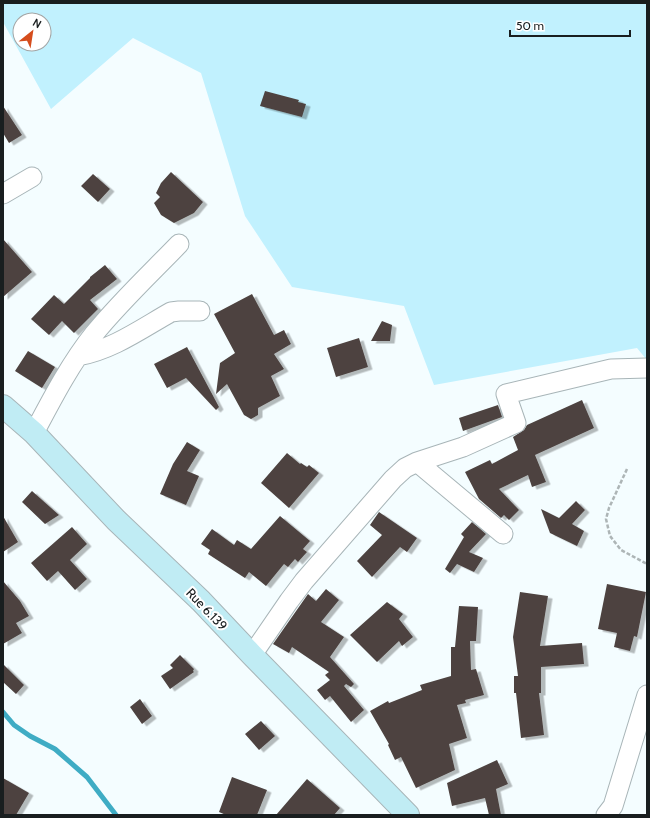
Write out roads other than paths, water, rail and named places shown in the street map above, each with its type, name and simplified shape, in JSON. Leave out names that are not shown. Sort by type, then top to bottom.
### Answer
[{"type":"street","points":[[3,194],[32,177]]},
{"type":"street","points":[[34,432],[78,356],[94,334],[116,309],[180,244]]},
{"type":"street","points":[[78,356],[92,354],[107,348],[171,312],[200,311]]},
{"type":"street","points":[[252,655],[304,582],[393,479],[405,468],[418,462],[463,447],[516,423],[506,394],[611,369],[647,368]]},
{"type":"street","name":"Rue 6.139","points":[[3,406],[34,432],[116,520],[201,601],[408,815]]},
{"type":"street","points":[[418,462],[503,534]]},
{"type":"street","points":[[606,815],[613,806],[647,695]]},
{"type":"waterway","points":[[3,712],[14,725],[30,736],[55,749],[87,777],[116,815]]}]
